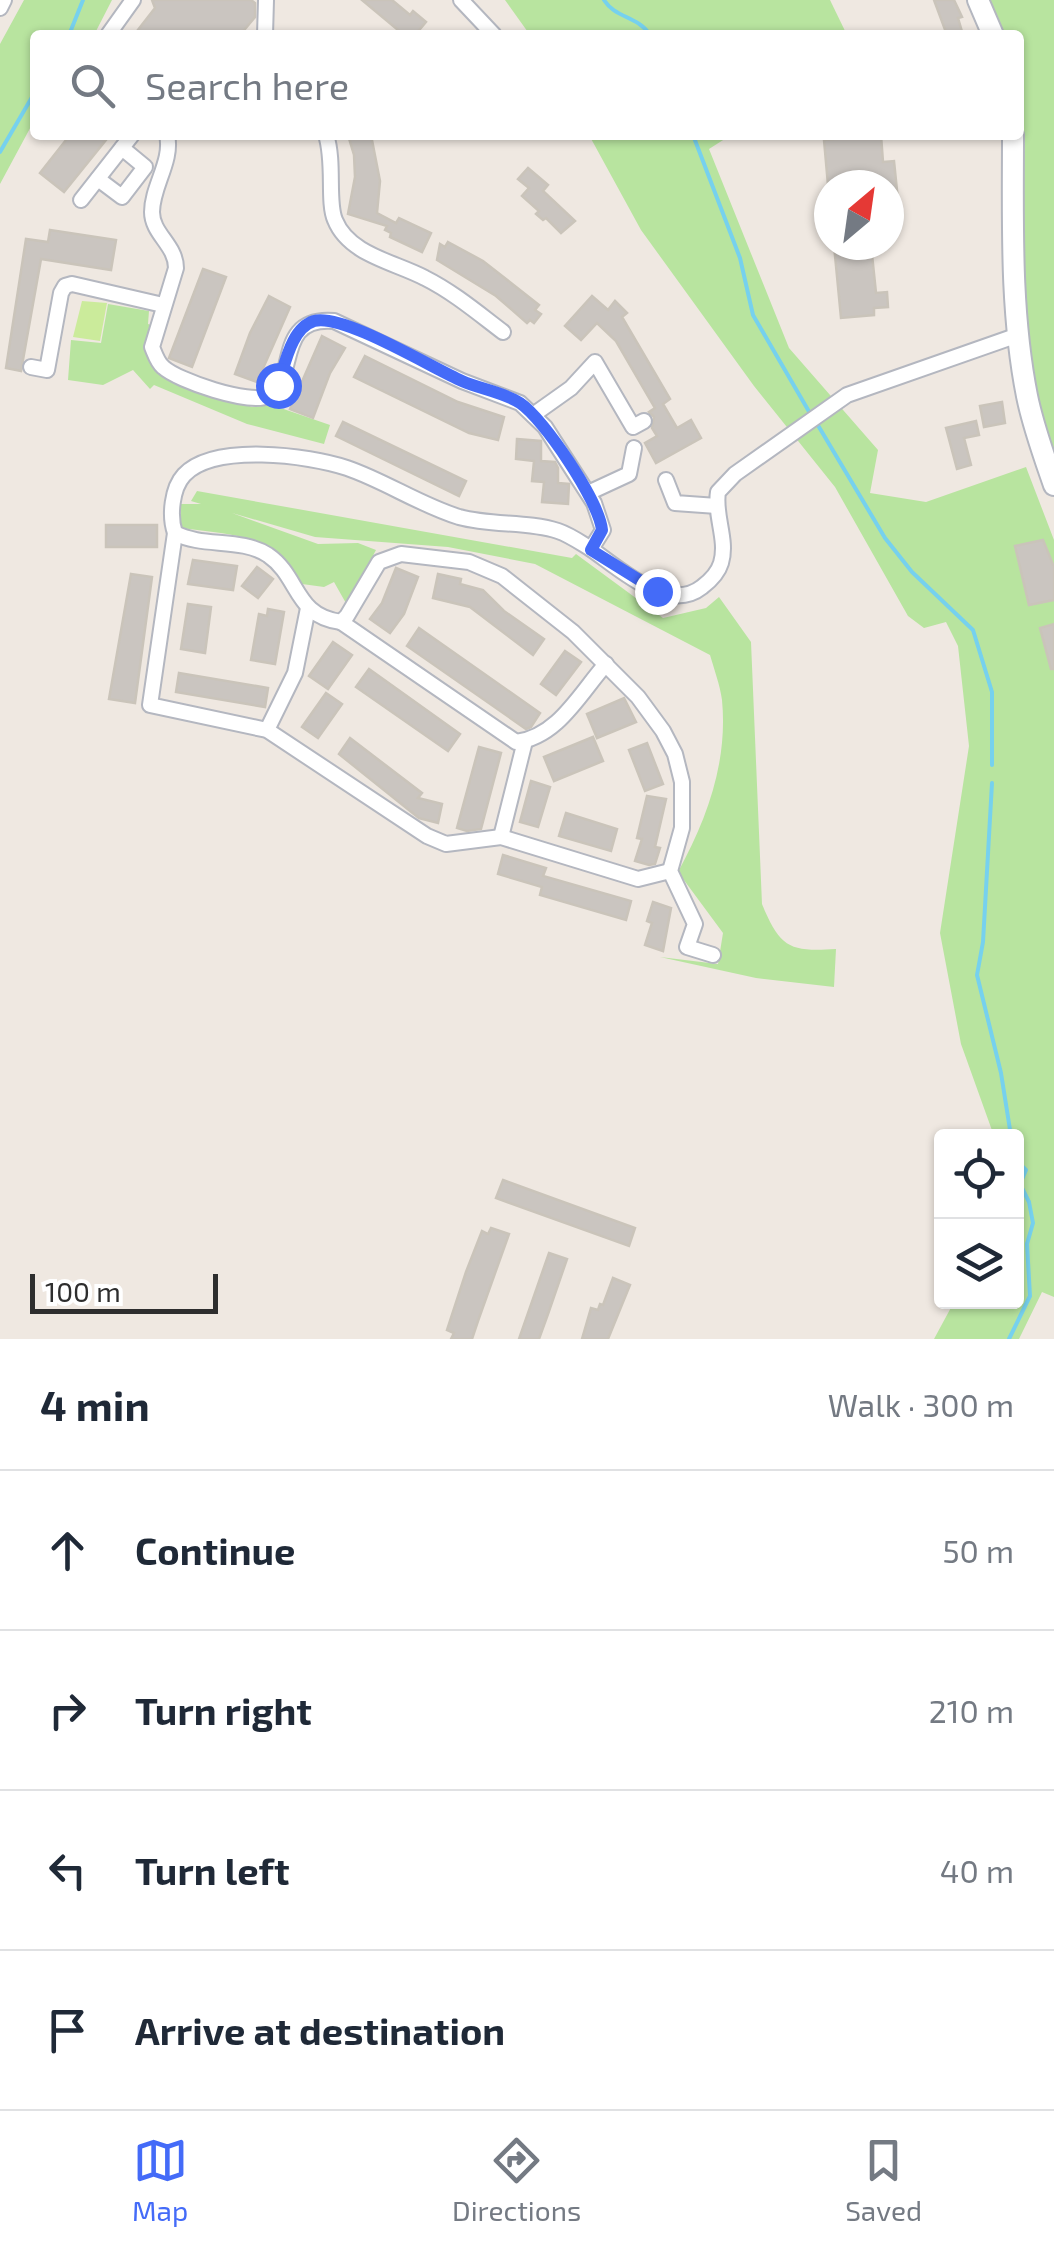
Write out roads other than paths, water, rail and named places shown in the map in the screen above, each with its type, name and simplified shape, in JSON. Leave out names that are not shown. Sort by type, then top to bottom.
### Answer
[{"type":"main road","points":[[978,0],[991,30]]},
{"type":"main road","points":[[1013,140],[1018,335],[1028,399],[1054,485]]},
{"type":"street","points":[[0,8],[4,0]]},
{"type":"street","points":[[112,30],[133,0]]},
{"type":"street","points":[[264,30],[266,0]]},
{"type":"street","points":[[461,0],[489,30]]},
{"type":"street","points":[[81,200],[128,140]]},
{"type":"street","points":[[168,140],[152,211],[154,223],[176,255],[176,268],[152,346],[164,369],[249,399],[272,393],[301,330],[312,322],[324,320],[364,333],[462,381],[520,403],[545,427],[588,494],[602,530],[591,550]]},
{"type":"street","points":[[327,140],[332,163],[332,213],[336,226],[347,239],[362,250],[426,278],[503,332]]},
{"type":"street","points":[[98,178],[122,197],[146,167],[122,148]]},
{"type":"street","points":[[32,367],[48,370],[65,286],[72,284],[163,305]]},
{"type":"street","points":[[670,871],[638,879],[501,837],[446,844],[427,836],[266,730],[150,705],[175,533],[172,526],[176,487],[186,473],[205,460],[237,456],[302,458],[333,464],[456,516],[489,525],[562,532],[657,591],[674,597],[689,595],[714,577],[721,564],[718,492],[735,474],[836,402],[1018,335]]},
{"type":"street","points":[[533,416],[571,388],[595,362],[633,427]]},
{"type":"street","points":[[588,494],[630,474],[634,448]]},
{"type":"street","points":[[666,480],[675,503],[717,506]]},
{"type":"street","points":[[175,533],[264,552],[286,570],[301,602],[308,608],[341,622],[509,740],[525,741],[555,725],[606,664]]},
{"type":"street","points":[[341,622],[383,558],[400,554],[469,562],[521,588],[606,664],[638,697],[674,754],[682,782],[684,812],[670,871],[695,924],[687,947],[713,955]]},
{"type":"street","points":[[266,730],[296,673],[308,608]]},
{"type":"street","points":[[501,837],[525,741]]},
{"type":"waterway","points":[[71,30],[83,0]]},
{"type":"waterway","points":[[604,0],[646,30]]},
{"type":"waterway","points":[[0,152],[30,101]]},
{"type":"waterway","points":[[695,140],[740,258],[753,315],[811,415]]},
{"type":"waterway","points":[[816,422],[885,538],[912,572],[973,630],[992,692],[992,765]]},
{"type":"waterway","points":[[992,783],[983,942],[977,975],[1001,1073],[1010,1129]]},
{"type":"waterway","points":[[1024,1168],[1024,1175]]},
{"type":"waterway","points":[[1009,1339],[1030,1296],[1027,1244],[1033,1223],[1024,1192]]}]
